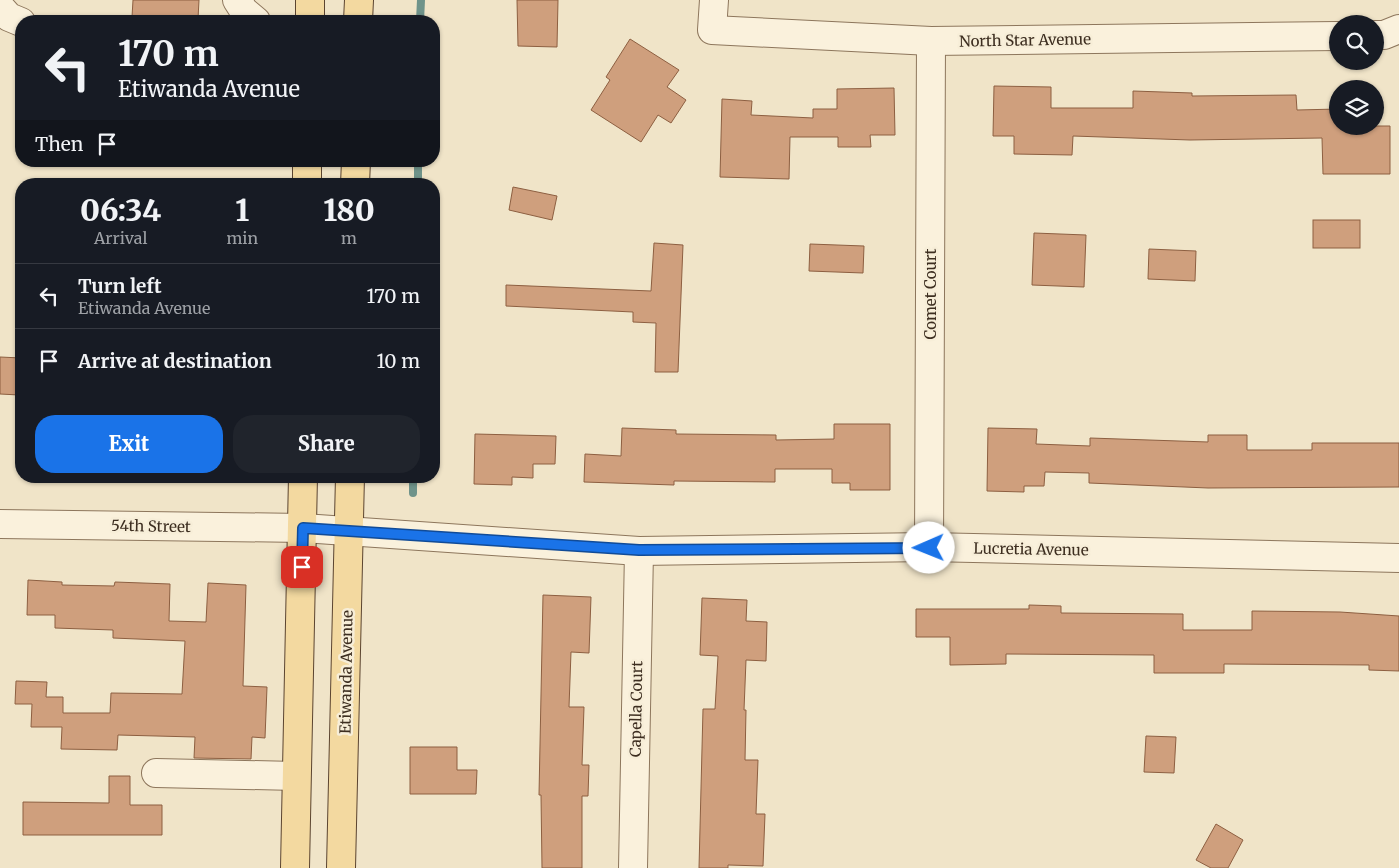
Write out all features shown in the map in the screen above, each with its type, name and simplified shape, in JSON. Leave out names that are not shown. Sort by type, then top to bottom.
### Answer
[{"type":"main road","points":[[310,0],[310,15]]},
{"type":"main road","points":[[358,15],[359,0]]},
{"type":"main road","points":[[295,868],[303,483]]},
{"type":"main road","name":"Etiwanda Avenue","points":[[341,868],[350,483]]},
{"type":"street","points":[[237,0],[249,15]]},
{"type":"street","name":"North Star Avenue","points":[[714,0],[712,30],[931,41],[1329,36]]},
{"type":"street","points":[[0,7],[15,19]]},
{"type":"street","points":[[1384,35],[1399,29]]},
{"type":"street","name":"Comet Court","points":[[929,548],[931,41]]},
{"type":"street","name":"54th Street","points":[[0,524],[303,528]]},
{"type":"street","name":"Lucretia Avenue","points":[[303,528],[639,550],[929,548],[1399,558]]},
{"type":"street","name":"Capella Court","points":[[633,868],[639,550]]},
{"type":"street","points":[[156,773],[296,776]]},
{"type":"building","points":[[133,0],[199,0],[198,15],[132,15]]},
{"type":"building","points":[[517,0],[558,0],[557,47],[518,46]]},
{"type":"building","points":[[630,39],[679,70],[667,87],[686,100],[671,123],[658,115],[641,142],[591,110],[610,80],[606,77]]},
{"type":"building","points":[[994,86],[1051,87],[1051,108],[1133,108],[1133,91],[1192,93],[1192,96],[1296,95],[1297,110],[1329,109],[1329,135],[1384,135],[1384,126],[1390,126],[1390,174],[1323,174],[1322,138],[1190,140],[1073,136],[1072,155],[1014,154],[1014,136],[993,136]]},
{"type":"building","points":[[894,88],[895,135],[870,135],[871,147],[838,147],[838,137],[790,137],[789,179],[720,177],[722,99],[752,101],[751,115],[813,118],[813,109],[837,109],[837,89]]},
{"type":"building","points":[[513,187],[557,196],[552,220],[509,210]]},
{"type":"building","points":[[1313,220],[1360,220],[1360,248],[1313,248]]},
{"type":"building","points":[[1034,233],[1086,235],[1084,287],[1032,285]]},
{"type":"building","points":[[654,243],[683,245],[678,372],[655,372],[656,323],[633,322],[633,312],[506,306],[506,285],[651,291]]},
{"type":"building","points":[[810,244],[864,246],[863,273],[809,271]]},
{"type":"building","points":[[1149,249],[1196,251],[1195,281],[1148,279]]},
{"type":"building","points":[[0,357],[15,358],[15,395],[0,394]]},
{"type":"building","points":[[834,424],[890,424],[890,490],[850,490],[850,483],[832,483],[832,469],[775,469],[775,482],[674,481],[674,485],[584,482],[585,454],[621,456],[622,428],[676,430],[676,434],[776,435],[776,440],[834,439]]},
{"type":"building","points":[[988,428],[1037,429],[1036,444],[1090,446],[1090,438],[1208,442],[1208,435],[1247,435],[1247,450],[1312,450],[1312,443],[1399,443],[1399,487],[1208,488],[1089,483],[1089,473],[1045,472],[1044,486],[1024,486],[1024,492],[987,491]]},
{"type":"building","points":[[475,434],[556,436],[555,464],[533,464],[533,478],[512,477],[512,485],[474,484]]},
{"type":"building","points":[[28,580],[62,582],[62,585],[114,586],[115,582],[170,584],[169,621],[206,622],[208,583],[246,585],[243,686],[267,687],[265,738],[252,737],[251,759],[194,758],[195,737],[118,735],[117,750],[61,749],[62,727],[31,727],[32,704],[15,704],[16,681],[47,682],[46,697],[63,697],[63,713],[110,713],[111,693],[182,694],[185,641],[113,638],[113,630],[55,628],[55,615],[27,615]]},
{"type":"building","points":[[543,595],[591,597],[589,653],[571,652],[569,707],[584,707],[582,765],[589,765],[588,796],[582,796],[582,868],[542,868],[541,795],[539,795]]},
{"type":"building","points":[[702,598],[747,600],[746,621],[767,622],[766,661],[746,660],[744,710],[746,710],[745,760],[758,760],[756,814],[765,814],[763,866],[728,865],[728,868],[699,868],[703,709],[715,709],[718,656],[700,655]]},
{"type":"building","points":[[1029,605],[1061,606],[1061,613],[1183,614],[1183,630],[1252,630],[1252,611],[1340,612],[1399,616],[1399,671],[1369,670],[1369,665],[1224,664],[1224,673],[1154,673],[1154,655],[1006,654],[1006,664],[950,665],[950,637],[916,637],[916,609],[1029,609]]},
{"type":"building","points":[[1146,736],[1176,737],[1174,773],[1144,772]]},
{"type":"building","points":[[410,747],[457,747],[457,770],[477,770],[476,794],[410,794]]},
{"type":"building","points":[[109,776],[130,776],[130,805],[162,805],[162,835],[23,835],[23,802],[109,803]]},
{"type":"building","points":[[1216,824],[1243,840],[1228,868],[1211,868],[1196,860]]},
{"type":"waterway","points":[[420,15],[421,0]]},
{"type":"waterway","points":[[418,167],[418,178]]},
{"type":"waterway","points":[[413,483],[413,493]]},
{"type":"route","points":[[302,567],[303,528],[639,550],[929,548]]}]
